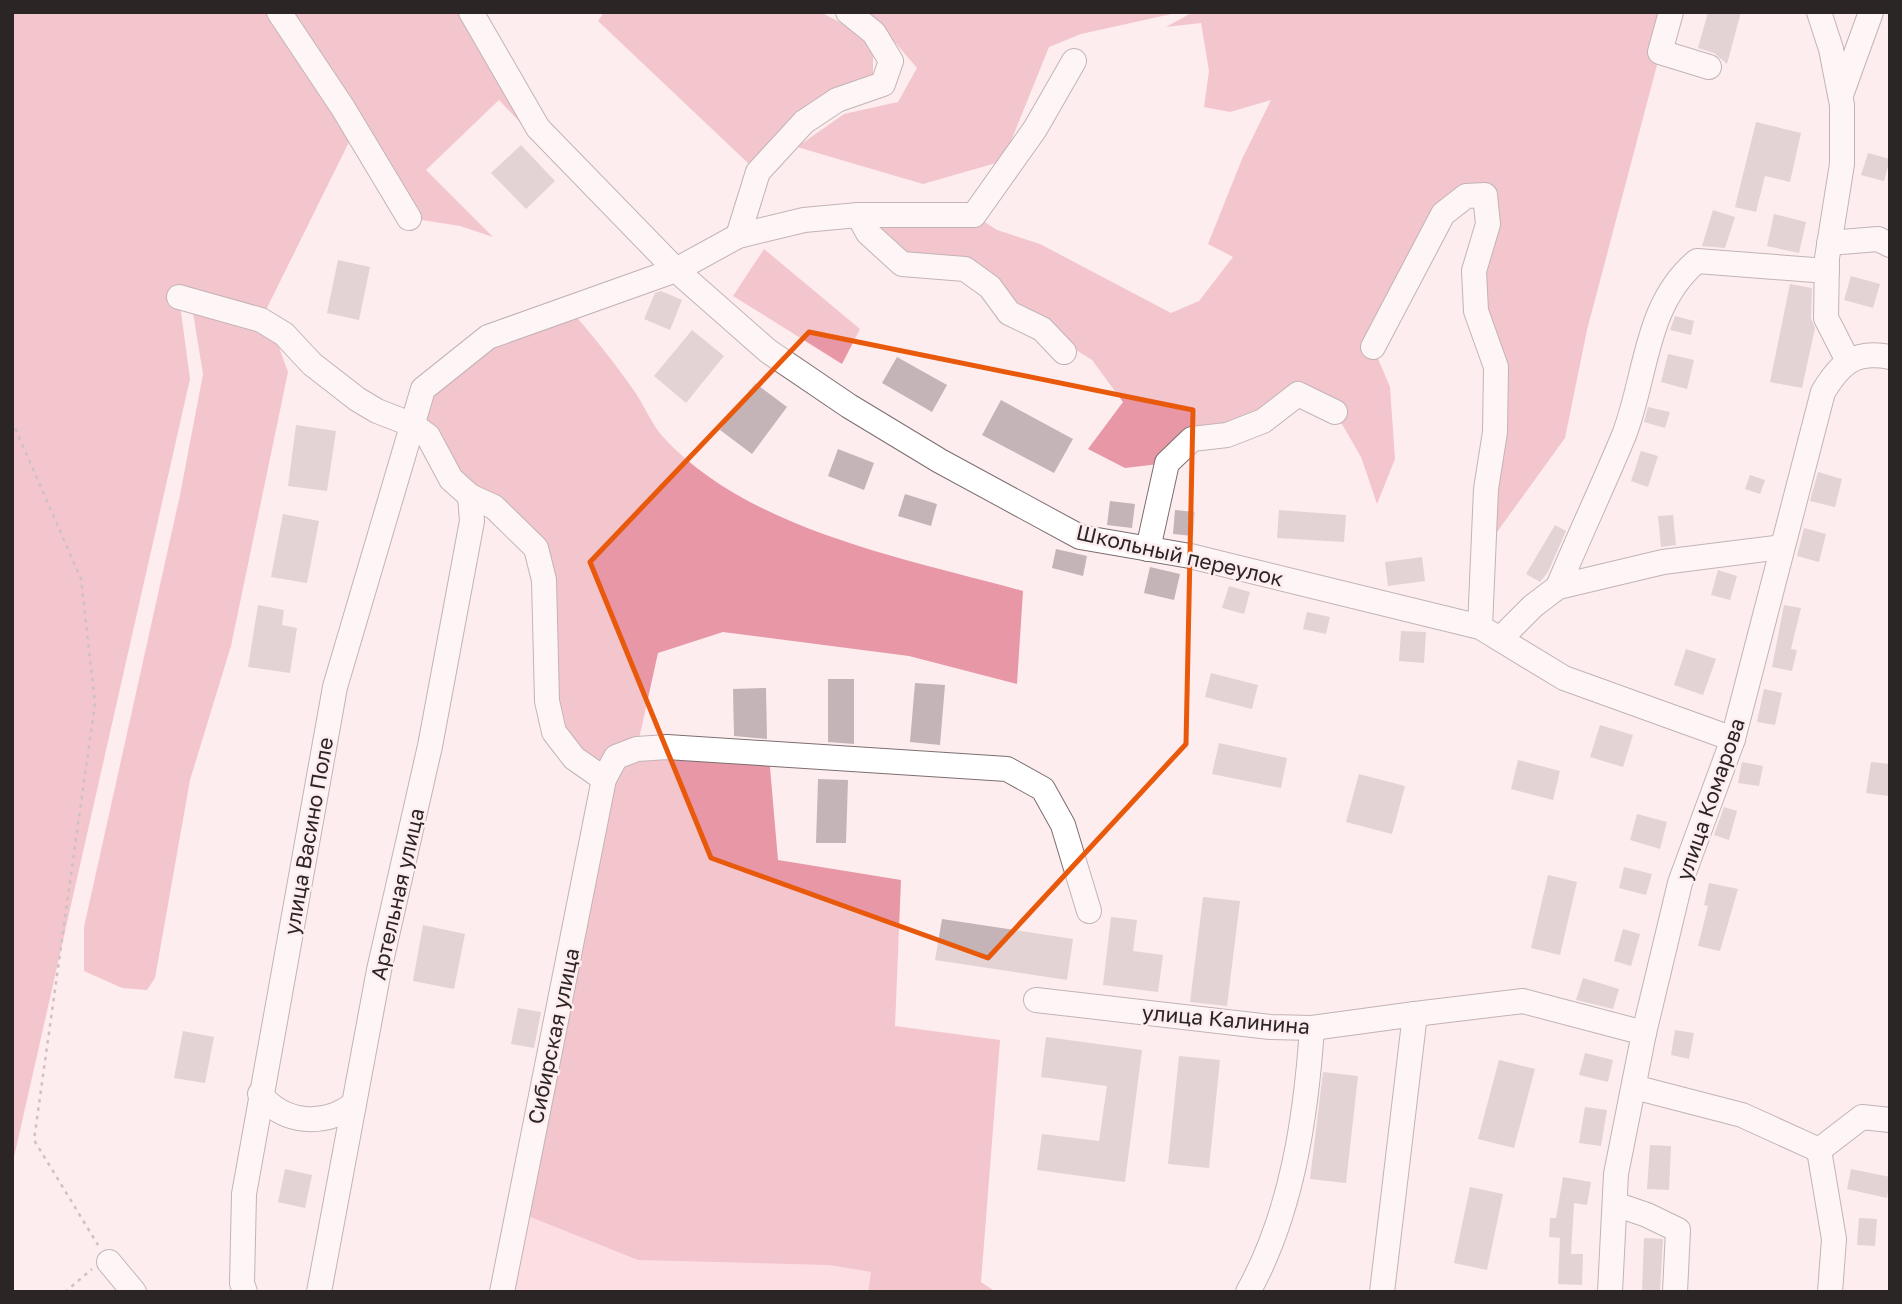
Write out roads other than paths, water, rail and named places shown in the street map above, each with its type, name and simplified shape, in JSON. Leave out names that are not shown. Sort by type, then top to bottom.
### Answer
[{"type":"street","points":[[279,12],[343,108],[409,218]]},
{"type":"street","name":"Школьный переулок","points":[[471,12],[538,128],[676,270],[768,351],[940,461],[1080,537],[1148,549],[1490,633],[1564,678],[1733,739]]},
{"type":"street","points":[[738,236],[758,172],[804,122],[837,100],[883,84],[891,61],[874,33],[848,12]]},
{"type":"street","points":[[1671,12],[1660,52],[1709,67]]},
{"type":"street","points":[[1819,12],[1831,48],[1841,95],[1842,164],[1829,243],[1826,318],[1848,361],[1880,355],[1890,357]]},
{"type":"street","points":[[1841,95],[1861,47],[1871,12]]},
{"type":"street","points":[[676,270],[738,236],[804,220],[858,215],[974,215],[1035,129],[1074,61]]},
{"type":"street","points":[[1373,347],[1443,214],[1466,197],[1485,195],[1488,223],[1474,271],[1476,311],[1496,367],[1495,432],[1486,489],[1490,633]]},
{"type":"street","points":[[858,215],[868,233],[902,264],[964,269],[990,286],[1010,313],[1042,329],[1063,352]]},
{"type":"street","points":[[1829,243],[1878,239],[1890,245]]},
{"type":"street","points":[[1558,587],[1625,433],[1658,316],[1680,275],[1697,261],[1827,271]]},
{"type":"street","name":"улица Васино Поле","points":[[245,1292],[242,1283],[244,1194],[335,687],[423,389],[488,337],[676,270]]},
{"type":"street","points":[[179,296],[261,320],[284,334],[312,363],[357,399],[377,411],[413,425],[428,436],[451,479],[470,496],[494,507],[536,548],[544,580],[547,701],[554,732],[574,758],[604,779],[616,757],[637,749],[667,747],[769,756],[1007,769],[1043,789],[1063,825],[1089,911]]},
{"type":"street","name":"улица Комарова","points":[[1610,1292],[1616,1174],[1644,1033],[1680,883],[1733,739],[1824,392],[1838,367],[1848,361]]},
{"type":"street","points":[[1148,549],[1167,463],[1192,439],[1227,435],[1263,421],[1298,394],[1335,412]]},
{"type":"street","name":"Артельная улица","points":[[319,1292],[379,970],[430,746],[472,521],[470,496]]},
{"type":"street","points":[[1490,633],[1558,587],[1664,562],[1782,547]]},
{"type":"street","name":"Сибирская улица","points":[[502,1292],[604,779]]},
{"type":"street","name":"улица Калинина","points":[[1036,1000],[1270,1027],[1312,1028],[1523,1001],[1644,1033]]},
{"type":"street","points":[[1382,1292],[1415,1014]]},
{"type":"street","points":[[1248,1292],[1264,1264],[1296,1157],[1309,1074],[1312,1028]]},
{"type":"street","points":[[1634,1087],[1742,1115],[1819,1150]]},
{"type":"street","points":[[260,1094],[272,1109],[297,1118],[320,1120],[340,1115],[354,1104]]},
{"type":"street","points":[[1819,1150],[1862,1117],[1890,1120]]},
{"type":"street","points":[[1819,1150],[1834,1239],[1830,1292]]},
{"type":"street","points":[[1615,1204],[1647,1214],[1678,1230],[1675,1292]]},
{"type":"street","points":[[109,1262],[134,1292]]}]
